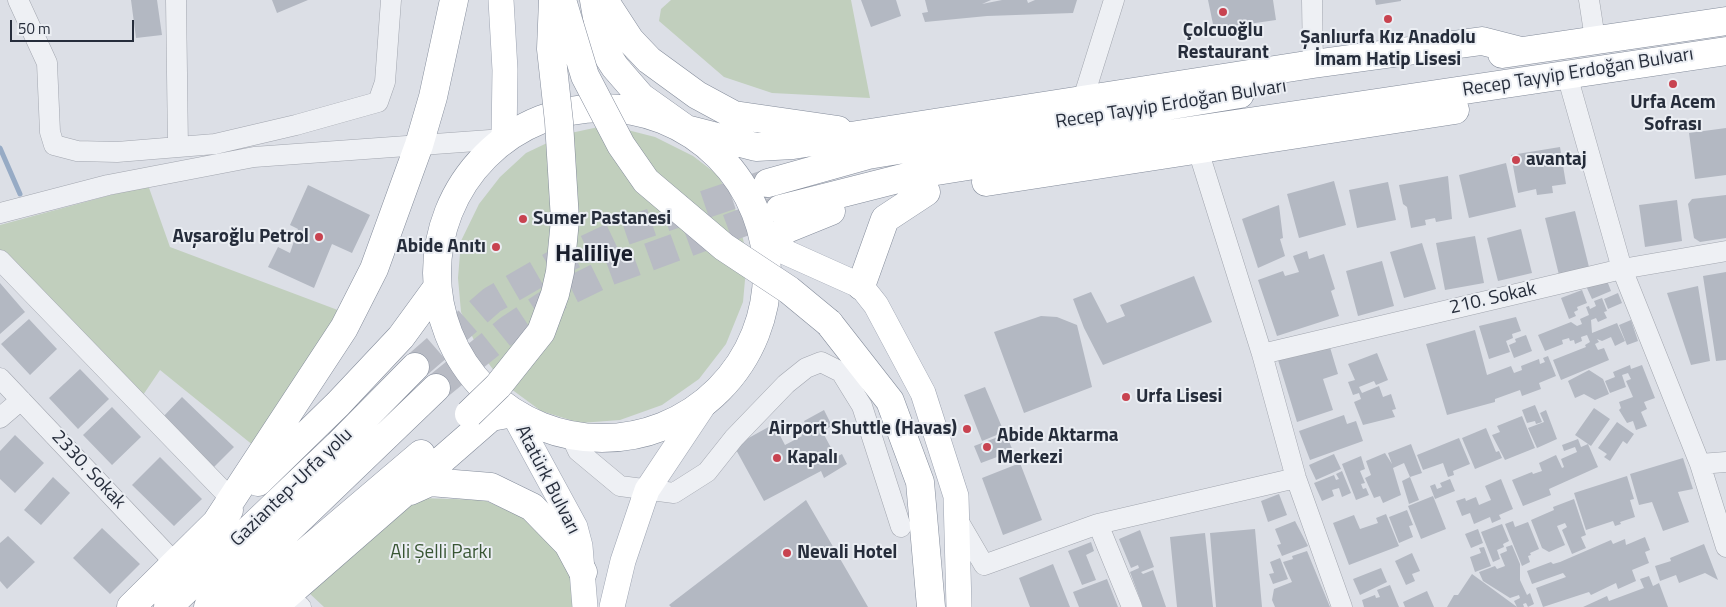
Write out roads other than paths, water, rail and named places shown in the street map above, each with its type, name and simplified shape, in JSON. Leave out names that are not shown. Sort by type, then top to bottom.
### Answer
[{"type":"highway","points":[[216,523],[344,328],[374,269],[419,145],[433,97],[454,0]]},
{"type":"highway","points":[[242,607],[469,414],[498,386],[540,332],[555,294],[560,272],[565,220],[559,122],[551,49],[553,0]]},
{"type":"highway","points":[[562,0],[585,76],[621,146],[646,180],[724,247],[789,290],[829,323],[890,401],[920,482],[931,607]]},
{"type":"highway","points":[[594,0],[602,47],[615,67],[641,97],[686,129],[723,159],[750,198],[765,244],[767,278],[760,321],[750,346],[732,375],[707,400],[677,420],[643,433],[607,438],[571,436],[541,427],[513,413],[475,380],[448,337],[436,289],[441,232],[464,180],[504,139],[546,116],[594,107],[641,112],[686,129],[756,147],[793,145],[1312,64],[1482,41],[1521,51]]},
{"type":"highway","points":[[604,0],[630,40],[649,60],[697,95],[734,115],[862,133]]},
{"type":"highway","name":"Recep Tayyip Erdoğan Bulvarı","points":[[768,182],[868,155],[1307,83],[1726,21]]},
{"type":"highway","name":"Recep Tayyip Erdoğan Bulvarı","points":[[780,209],[918,174],[1168,134],[1726,50]]},
{"type":"highway","points":[[765,244],[789,228],[836,210],[926,192],[1488,105],[1539,79]]},
{"type":"highway","points":[[861,286],[885,219],[926,192]]},
{"type":"highway","points":[[131,607],[338,404],[401,337],[436,289]]},
{"type":"highway","name":"Gaziantep-Urfa yolu","points":[[168,607],[338,445],[415,367]]},
{"type":"highway","name":"Gaziantep-Urfa yolu","points":[[208,607],[436,388]]},
{"type":"highway","points":[[286,603],[404,494],[492,417],[513,413]]},
{"type":"highway","points":[[404,494],[430,482],[491,487],[532,506],[568,544],[584,572]]},
{"type":"main road","points":[[501,0],[505,62],[504,139]]},
{"type":"main road","points":[[765,244],[861,286],[876,305],[923,393],[956,496],[959,607]]},
{"type":"main road","points":[[612,607],[623,562],[647,490],[707,400]]},
{"type":"main road","name":"Atatürk Bulvarı","points":[[513,413],[575,527],[584,572],[585,607]]},
{"type":"street","points":[[18,0],[47,63],[50,132],[54,145],[77,151],[117,152],[215,144],[296,126],[378,102],[385,82],[391,0]]},
{"type":"street","points":[[176,0],[178,147]]},
{"type":"street","points":[[1083,99],[1114,0]]},
{"type":"street","points":[[1312,0],[1312,64]]},
{"type":"street","points":[[1590,0],[1595,39]]},
{"type":"street","points":[[1567,75],[1622,268],[1700,464],[1726,547]]},
{"type":"street","points":[[0,213],[108,185],[254,157],[504,139]]},
{"type":"street","points":[[1198,150],[1262,354],[1296,478],[1342,607]]},
{"type":"street","name":"210. Sokak","points":[[1262,354],[1622,268],[1726,251]]},
{"type":"street","points":[[0,260],[232,500]]},
{"type":"street","points":[[571,436],[578,451],[620,486],[674,493],[707,472],[734,438],[786,384],[806,368],[821,362],[841,372],[862,406],[901,527]]},
{"type":"street","name":"2330. Sokak","points":[[0,378],[175,563]]},
{"type":"street","points":[[0,418],[21,400]]},
{"type":"street","points":[[1700,464],[1726,462]]},
{"type":"street","points":[[956,517],[984,565],[1098,524],[1296,478]]},
{"type":"street","points":[[1098,524],[1132,607]]},
{"type":"waterway","points":[[0,148],[20,194]]},
{"type":"tunnel","points":[[415,367],[492,300],[556,263],[620,233],[768,183]]},
{"type":"tunnel","points":[[436,388],[509,329],[559,296],[608,272],[780,209]]},
{"type":"place","name":"Çolcuoğlu Restaurant","points":[[1223,12]]},
{"type":"place","name":"Şanlıurfa Kız Anadolu İmam Hatip Lisesi","points":[[1388,19]]},
{"type":"place","name":"Urfa Acem Sofrası","points":[[1673,84]]},
{"type":"place","name":"avantaj","points":[[1516,160]]},
{"type":"place","name":"Sumer Pastanesi","points":[[523,219]]},
{"type":"place","name":"Avşaroğlu Petrol","points":[[319,237]]},
{"type":"place","name":"Abide Anıtı","points":[[496,247]]},
{"type":"place","name":"Urfa Lisesi","points":[[1126,397]]},
{"type":"place","name":"Airport Shuttle (Havas)","points":[[967,429]]},
{"type":"place","name":"Abide Aktarma Merkezi","points":[[987,447]]},
{"type":"place","name":"Kapalı","points":[[777,458]]},
{"type":"place","name":"Nevali Hotel","points":[[787,553]]},
{"type":"district","name":"Haliliye","points":[[594,255]]},
{"type":"park label","name":"Ali Şelli Parkı","points":[[441,553]]}]
